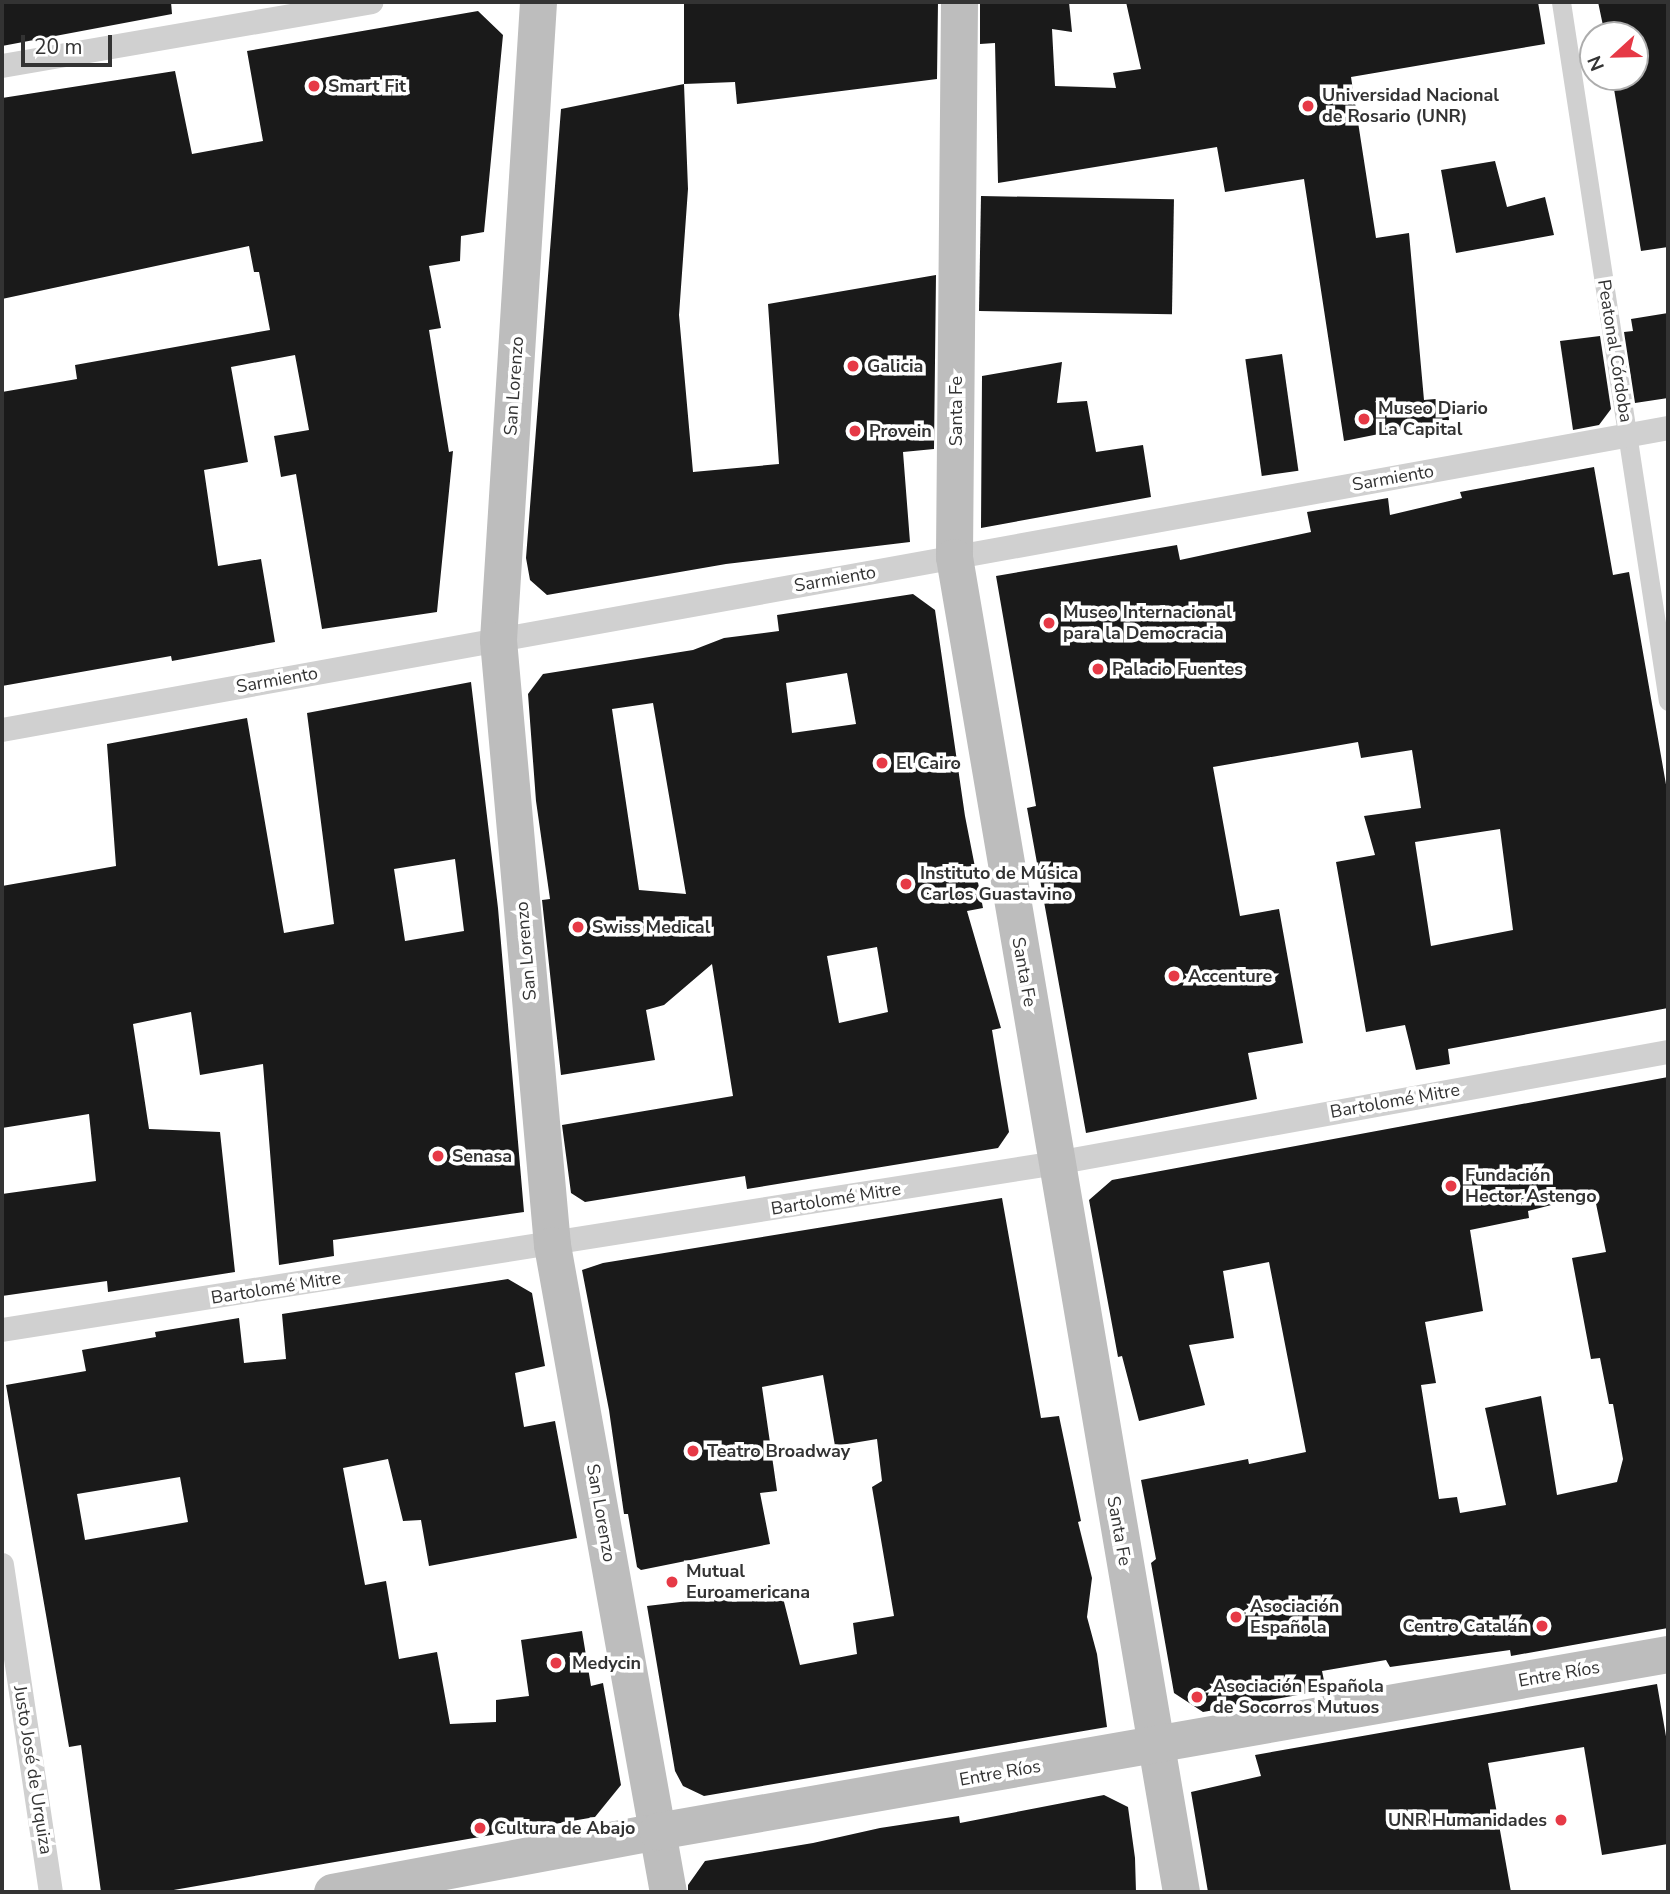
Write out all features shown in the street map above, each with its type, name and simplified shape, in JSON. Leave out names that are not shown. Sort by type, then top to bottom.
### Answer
[{"type":"main road","name":"San Lorenzo","points":[[538,2],[498,640],[552,1245],[668,1892]]},
{"type":"main road","name":"Santa Fe","points":[[959,2],[954,557],[1181,1892]]},
{"type":"main road","name":"Entre Ríos","points":[[332,1892],[657,1831],[1156,1746],[1668,1654]]},
{"type":"street","points":[[2,66],[372,2]]},
{"type":"street","name":"Peatonal Córdoba","points":[[1561,2],[1668,701]]},
{"type":"street","name":"Sarmiento","points":[[2,730],[1668,428]]},
{"type":"street","name":"Bartolomé Mitre","points":[[2,1330],[552,1245],[1056,1163],[1668,1052]]},
{"type":"street","name":"Justo José de Urquiza","points":[[2,1565],[51,1892]]},
{"type":"building","points":[[2,2],[171,2],[172,14],[2,46]]},
{"type":"building","points":[[684,2],[938,2],[937,79],[737,104],[735,82],[684,84]]},
{"type":"building","points":[[980,2],[1069,2],[1072,32],[1052,29],[1055,86],[1116,88],[1113,73],[1141,69],[1126,2],[1538,2],[1545,44],[1351,77],[1376,238],[1409,233],[1424,400],[1447,398],[1449,420],[1344,441],[1304,179],[1225,192],[1217,147],[998,183],[995,43],[980,44]]},
{"type":"building","points":[[1598,2],[1668,2],[1668,247],[1641,251],[1614,91],[1649,91],[1649,21],[1602,21]]},
{"type":"building","points":[[478,11],[503,35],[484,232],[461,236],[460,261],[429,266],[441,328],[429,330],[449,452],[453,451],[437,612],[322,629],[296,474],[281,477],[274,436],[309,430],[295,355],[231,367],[248,462],[204,470],[218,566],[261,559],[275,642],[172,661],[171,656],[2,686],[2,392],[77,379],[75,365],[270,330],[259,272],[254,272],[249,246],[2,299],[2,98],[175,71],[192,154],[263,141],[247,51]]},
{"type":"building","points":[[684,84],[688,189],[679,315],[693,472],[779,464],[768,304],[936,275],[934,449],[903,452],[910,542],[726,564],[547,595],[530,580],[526,558],[561,109]]},
{"type":"building","points":[[1495,161],[1507,207],[1545,197],[1554,235],[1456,253],[1441,170]]},
{"type":"building","points":[[981,196],[1174,199],[1172,314],[979,311]]},
{"type":"building","points":[[1668,313],[1668,398],[1635,403],[1624,332],[1633,331],[1631,319]]},
{"type":"building","points":[[1600,336],[1611,409],[1599,425],[1573,430],[1560,341]]},
{"type":"building","points":[[1282,354],[1298,471],[1262,476],[1245,359]]},
{"type":"building","points":[[1062,362],[1057,403],[1087,401],[1096,452],[1143,445],[1151,497],[981,528],[982,376]]},
{"type":"building","points":[[1594,467],[1613,575],[1629,572],[1668,796],[1668,1008],[1448,1049],[1450,1064],[1416,1070],[1405,1025],[1366,1032],[1336,862],[1375,855],[1364,816],[1421,808],[1412,750],[1361,758],[1358,742],[1213,767],[1240,916],[1279,909],[1303,1043],[1248,1053],[1257,1099],[1086,1133],[1027,808],[1036,806],[996,576],[1177,545],[1180,560],[1311,532],[1307,512],[1388,498],[1390,515],[1462,498],[1460,492]],"holes":[[[1500,829],[1513,930],[1431,946],[1415,842]]]},
{"type":"building","points":[[913,594],[935,610],[965,816],[983,908],[967,911],[1001,1028],[992,1030],[1009,1132],[998,1148],[747,1189],[745,1176],[585,1202],[571,1193],[562,1125],[733,1096],[712,964],[664,1005],[646,1010],[655,1060],[561,1075],[542,900],[550,899],[536,801],[528,694],[543,674],[693,650],[724,638],[779,631],[777,615]],"holes":[[[847,673],[856,724],[792,733],[786,683]],[[653,703],[686,894],[639,890],[612,709]],[[877,947],[888,1012],[839,1023],[827,956]]]},
{"type":"building","points":[[471,682],[498,908],[524,1212],[333,1240],[334,1256],[279,1265],[263,1064],[200,1075],[191,1012],[133,1024],[149,1129],[220,1132],[235,1272],[108,1292],[107,1281],[2,1296],[2,1194],[96,1181],[89,1114],[2,1128],[2,886],[116,866],[107,744],[247,718],[284,933],[334,924],[307,713]],"holes":[[[455,859],[464,931],[405,941],[394,869]]]},
{"type":"building","points":[[1668,1077],[1668,1628],[1511,1656],[1510,1650],[1390,1667],[1386,1660],[1322,1671],[1326,1690],[1203,1712],[1174,1693],[1151,1563],[1156,1559],[1141,1480],[1248,1459],[1249,1464],[1306,1452],[1269,1262],[1223,1271],[1234,1338],[1189,1345],[1205,1405],[1139,1421],[1122,1356],[1118,1357],[1089,1200],[1112,1180]],"holes":[[[1594,1194],[1606,1252],[1572,1258],[1591,1359],[1600,1358],[1609,1404],[1613,1404],[1623,1459],[1617,1482],[1557,1495],[1541,1396],[1485,1408],[1506,1505],[1460,1513],[1457,1497],[1439,1499],[1421,1385],[1436,1383],[1425,1322],[1483,1311],[1470,1230],[1529,1218],[1528,1211]]]},
{"type":"building","points":[[1002,1198],[1041,1418],[1059,1416],[1081,1521],[1078,1522],[1092,1578],[1087,1617],[1097,1654],[1107,1727],[704,1796],[683,1786],[675,1771],[647,1606],[781,1590],[800,1665],[857,1654],[853,1623],[894,1616],[872,1487],[882,1481],[877,1439],[835,1446],[823,1375],[762,1387],[777,1491],[760,1493],[770,1544],[641,1570],[637,1567],[628,1514],[624,1514],[609,1410],[582,1270],[603,1263]]},
{"type":"building","points":[[508,1279],[532,1293],[545,1366],[515,1373],[524,1427],[555,1421],[577,1538],[429,1566],[421,1520],[403,1521],[388,1459],[343,1468],[365,1585],[386,1581],[399,1659],[437,1652],[450,1724],[496,1722],[496,1700],[529,1696],[521,1640],[582,1631],[591,1686],[603,1683],[621,1785],[595,1817],[162,1892],[101,1892],[81,1745],[69,1747],[6,1385],[86,1371],[82,1350],[156,1337],[155,1332],[239,1318],[244,1363],[286,1359],[282,1314]],"holes":[[[180,1477],[188,1522],[85,1540],[77,1494]]]},
{"type":"building","points":[[1657,1684],[1668,1748],[1668,1844],[1602,1855],[1584,1747],[1488,1763],[1511,1892],[1208,1892],[1191,1792],[1261,1776],[1255,1755]]},
{"type":"building","points":[[1104,1795],[1128,1807],[1135,1858],[1136,1892],[688,1892],[688,1885],[705,1861],[959,1816],[960,1823]]},
{"type":"place","name":"Smart Fit","points":[[314,86]]},
{"type":"place","name":"Universidad Nacional de Rosario (UNR)","points":[[1308,106]]},
{"type":"place","name":"Galicia","points":[[853,366]]},
{"type":"place","name":"Museo Diario La Capital","points":[[1364,419]]},
{"type":"place","name":"Provein","points":[[855,431]]},
{"type":"place","name":"Museo Internacional para la Democracia","points":[[1049,623]]},
{"type":"place","name":"Palacio Fuentes","points":[[1098,669]]},
{"type":"place","name":"El Cairo","points":[[882,763]]},
{"type":"place","name":"Instituto de Música Carlos Guastavino","points":[[906,884]]},
{"type":"place","name":"Swiss Medical","points":[[578,927]]},
{"type":"place","name":"Accenture","points":[[1174,976]]},
{"type":"place","name":"Senasa","points":[[438,1156]]},
{"type":"place","name":"Fundación Hector Astengo","points":[[1451,1186]]},
{"type":"place","name":"Teatro Broadway","points":[[693,1451]]},
{"type":"place","name":"Mutual Euroamericana","points":[[672,1582]]},
{"type":"place","name":"Asociación Española","points":[[1236,1617]]},
{"type":"place","name":"Centro Catalán","points":[[1542,1626]]},
{"type":"place","name":"Medycin","points":[[556,1663]]},
{"type":"place","name":"Asociación Española de Socorros Mutuos","points":[[1197,1697]]},
{"type":"place","name":"UNR Humanidades","points":[[1561,1820]]},
{"type":"place","name":"Cultura de Abajo","points":[[480,1828]]}]
